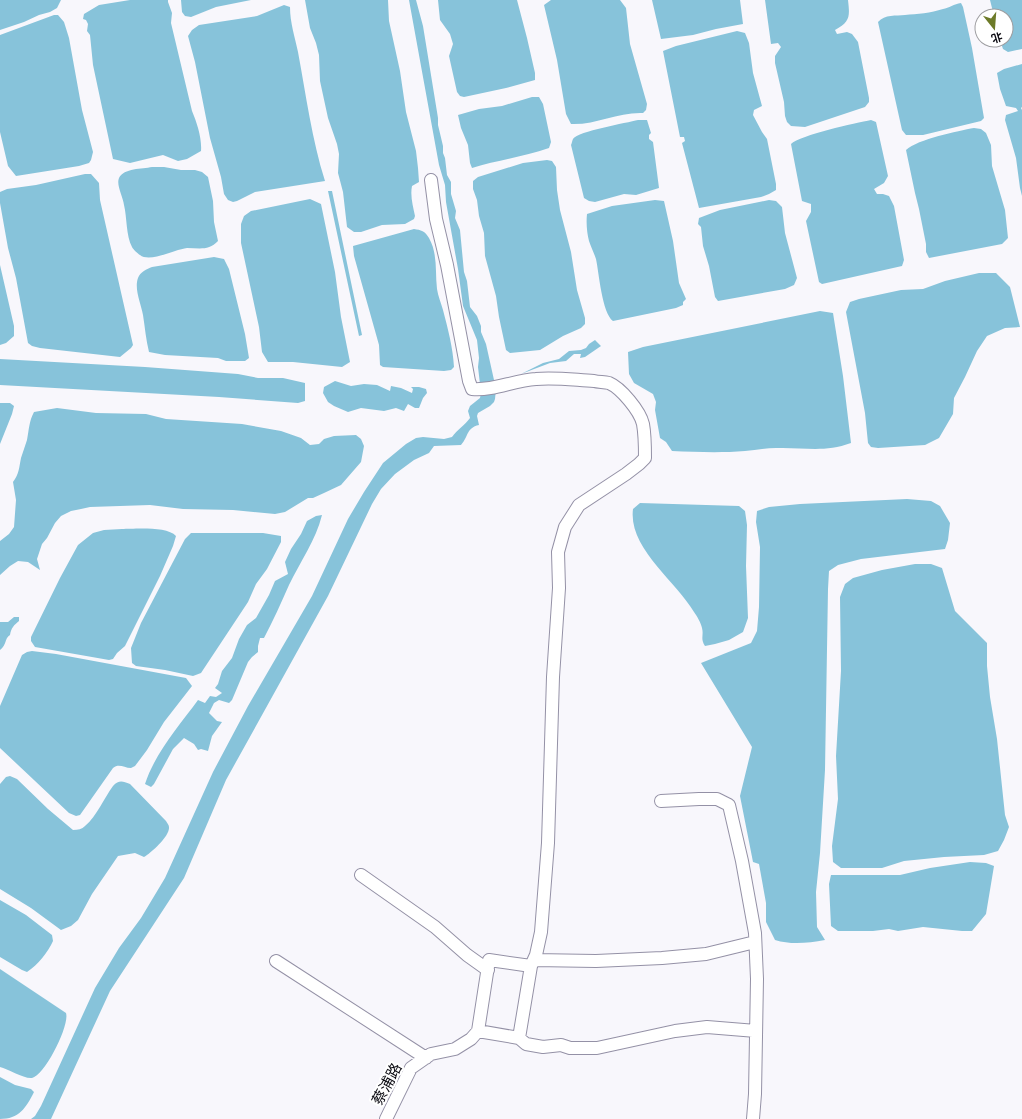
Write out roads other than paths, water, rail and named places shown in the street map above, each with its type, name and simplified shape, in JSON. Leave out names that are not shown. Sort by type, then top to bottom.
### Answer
[{"type":"street","points":[[431,180],[436,219],[448,265],[469,381],[472,389],[478,390],[498,387],[535,378],[582,380],[608,383],[623,392],[634,407],[643,422],[645,436],[645,458],[639,464],[579,505],[565,526],[558,552],[559,588],[553,677],[548,844],[541,932],[536,954],[532,963],[519,1038]]},
{"type":"street","points":[[661,801],[717,800],[729,805],[742,861],[755,942],[757,979],[755,1094],[753,1119]]},
{"type":"street","points":[[361,875],[435,927],[467,955],[488,970]]},
{"type":"street","points":[[755,942],[722,951],[662,958],[532,963],[489,960],[478,1031],[519,1038],[526,1044],[543,1047],[561,1045],[570,1048],[597,1048],[675,1031],[707,1027],[756,1031]]},
{"type":"street","points":[[276,961],[426,1058]]},
{"type":"street","name":"蔡浦路","points":[[386,1119],[411,1068],[431,1054],[455,1049],[472,1039],[478,1031]]},
{"type":"water","points":[[0,0],[61,0],[57,8],[50,12],[0,30]]},
{"type":"water","points":[[130,0],[168,0],[172,13],[171,23],[192,111],[201,141],[201,151],[187,159],[178,161],[163,155],[130,163],[113,159],[93,65],[90,35],[87,31],[88,24],[86,20],[83,19],[84,14],[99,5]]},
{"type":"water","points":[[181,0],[251,0],[216,7],[191,17],[185,16],[182,12]]},
{"type":"water","points":[[305,0],[388,0],[389,21],[400,71],[406,112],[416,151],[418,168],[419,182],[412,186],[411,190],[415,216],[414,219],[405,224],[382,225],[361,232],[354,232],[347,227],[343,192],[338,173],[339,154],[328,118],[320,81],[319,55],[310,28]]},
{"type":"water","points":[[409,0],[416,0],[423,26],[443,153],[447,175],[451,182],[451,194],[456,211],[455,218],[460,230],[464,272],[467,281],[470,307],[477,316],[486,344],[496,389],[494,402],[478,413],[477,416],[479,425],[470,430],[461,445],[434,446],[429,453],[414,460],[395,474],[381,489],[372,504],[328,596],[226,780],[184,878],[110,991],[51,1119],[31,1119],[35,1116],[41,1106],[95,988],[119,948],[141,918],[165,878],[213,772],[248,706],[312,596],[348,519],[364,492],[383,463],[406,444],[416,438],[423,437],[444,439],[452,437],[470,418],[468,411],[470,406],[480,398],[481,393],[477,340],[463,306],[446,202],[445,185],[439,165]]},
{"type":"water","points":[[438,0],[517,0],[535,73],[535,80],[464,97],[460,96],[457,92],[449,56],[453,44],[450,34],[440,20]]},
{"type":"water","points":[[551,0],[620,0],[626,8],[630,44],[647,104],[646,110],[643,113],[625,114],[589,123],[571,124],[566,114],[557,60],[544,5]]},
{"type":"water","points":[[652,0],[740,0],[743,24],[693,35],[661,39]]},
{"type":"water","points":[[765,0],[848,0],[848,18],[844,24],[835,30],[837,34],[847,32],[852,34],[858,42],[869,98],[869,102],[865,107],[805,127],[791,126],[787,122],[775,63],[775,56],[781,47],[778,43],[771,44]]},
{"type":"water","points":[[990,0],[1022,0],[1022,49],[1008,52],[1003,48],[1014,48],[1014,8],[992,8]]},
{"type":"water","points":[[961,3],[972,48],[984,118],[981,121],[923,135],[906,135],[902,130],[878,22],[887,17],[929,12]]},
{"type":"water","points":[[284,5],[290,7],[313,134],[325,181],[255,192],[233,202],[228,200],[224,194],[221,177],[210,138],[195,62],[188,36],[192,30],[199,25],[257,16]]},
{"type":"water","points":[[54,15],[58,15],[64,22],[69,38],[82,110],[93,152],[89,163],[79,166],[16,176],[8,166],[0,132],[0,35]]},
{"type":"water","points":[[737,31],[745,33],[749,43],[753,73],[762,106],[754,110],[753,115],[767,139],[776,190],[761,197],[699,208],[682,143],[685,141],[684,137],[680,137],[663,51],[676,46]]},
{"type":"water","points":[[1022,64],[1022,196],[1016,158],[1005,120],[1006,115],[1018,111],[1016,108],[1006,106],[1000,89],[997,73],[1004,69]]},
{"type":"water","points":[[532,97],[539,97],[543,104],[551,142],[549,148],[472,168],[468,145],[461,128],[458,115],[479,109],[502,106]]},
{"type":"water","points":[[638,120],[647,120],[651,133],[649,135],[649,139],[653,142],[659,188],[636,195],[624,194],[595,202],[584,198],[571,145],[573,139],[593,130]]},
{"type":"water","points":[[871,120],[876,122],[888,176],[884,183],[874,189],[877,194],[889,196],[894,206],[904,260],[902,266],[822,284],[819,282],[806,221],[811,212],[811,204],[802,201],[791,144],[816,133]]},
{"type":"water","points":[[974,128],[981,129],[986,133],[991,145],[992,166],[1005,210],[1008,238],[1002,244],[929,258],[926,252],[926,244],[906,150],[919,142],[949,133]]},
{"type":"water","points":[[547,160],[552,161],[556,167],[560,210],[571,252],[577,290],[585,318],[585,324],[581,328],[563,336],[540,350],[510,353],[506,350],[496,296],[485,256],[484,233],[479,216],[477,200],[473,189],[473,181],[478,177],[523,163]]},
{"type":"water","points":[[152,167],[195,170],[202,172],[208,177],[213,201],[214,222],[218,241],[215,244],[207,248],[182,249],[156,257],[144,257],[133,249],[130,243],[125,210],[118,181],[121,175],[125,172]]},
{"type":"water","points":[[91,174],[99,183],[100,200],[133,345],[120,357],[40,348],[32,346],[28,343],[16,278],[8,248],[0,203],[0,192],[7,189],[36,185]]},
{"type":"water","points":[[328,191],[332,191],[362,335],[359,336]]},
{"type":"water","points":[[310,199],[321,204],[335,272],[341,317],[350,362],[342,367],[293,362],[268,362],[262,352],[259,327],[241,243],[241,224],[244,216],[251,211]]},
{"type":"water","points":[[655,200],[664,201],[673,241],[679,283],[686,299],[683,302],[683,305],[676,308],[613,321],[609,317],[606,310],[596,259],[588,238],[587,214],[612,206]]},
{"type":"water","points":[[769,200],[776,201],[782,207],[785,233],[797,278],[794,285],[785,289],[718,301],[715,297],[709,266],[703,246],[701,227],[698,224],[699,218],[720,210]]},
{"type":"water","points":[[414,229],[421,230],[426,234],[434,250],[437,292],[447,324],[453,353],[454,367],[451,370],[444,371],[383,367],[380,365],[379,345],[354,256],[353,246]]},
{"type":"water","points":[[214,257],[224,259],[229,269],[245,334],[249,358],[245,361],[226,361],[218,358],[165,355],[149,352],[143,315],[137,292],[137,282],[140,274],[152,267]]},
{"type":"water","points":[[0,265],[14,326],[14,336],[6,343],[0,345]]},
{"type":"water","points":[[979,273],[996,273],[1010,287],[1020,327],[1005,328],[987,336],[977,351],[954,398],[953,414],[939,438],[925,445],[878,448],[871,447],[868,443],[865,413],[846,312],[850,302],[901,290],[923,289],[945,281]]},
{"type":"water","points":[[820,311],[833,313],[843,376],[851,443],[823,449],[772,448],[736,452],[699,452],[672,451],[666,442],[660,438],[655,410],[656,402],[653,394],[634,383],[629,374],[628,352],[643,347]]},
{"type":"water","points":[[595,340],[601,346],[585,357],[580,358],[581,354],[574,354],[566,361],[550,363],[521,374],[543,363],[559,359],[569,351],[586,348]]},
{"type":"water","points":[[0,359],[145,367],[238,374],[258,378],[283,378],[305,383],[305,401],[298,403],[219,397],[0,385]]},
{"type":"water","points":[[335,381],[351,386],[364,384],[377,385],[390,391],[391,386],[401,388],[412,393],[413,389],[411,387],[419,387],[426,389],[427,393],[419,408],[415,408],[408,404],[404,411],[396,408],[384,411],[361,408],[348,412],[328,402],[323,393],[324,387]]},
{"type":"water","points":[[0,403],[10,403],[14,406],[0,444]]},
{"type":"water","points":[[57,408],[96,413],[146,414],[166,419],[242,424],[281,431],[301,438],[310,445],[319,444],[324,439],[334,436],[356,435],[361,439],[364,446],[361,462],[341,485],[313,498],[308,498],[285,512],[275,514],[233,510],[183,509],[150,505],[90,507],[71,511],[61,516],[42,544],[37,559],[40,570],[28,562],[18,561],[0,575],[0,541],[9,534],[14,527],[16,500],[13,482],[18,471],[27,440],[31,419],[34,412]]},
{"type":"water","points":[[907,499],[931,501],[940,506],[950,523],[948,540],[945,549],[861,559],[838,565],[829,571],[825,770],[816,892],[817,927],[825,940],[787,943],[775,940],[766,922],[766,903],[759,864],[753,862],[740,796],[752,747],[701,663],[751,643],[757,631],[760,547],[756,522],[757,511],[769,507],[800,504]]},
{"type":"water","points":[[640,503],[739,506],[745,511],[747,525],[746,566],[748,618],[743,632],[729,640],[705,646],[700,622],[696,615],[686,600],[645,551],[638,537],[633,523],[633,509]]},
{"type":"water","points":[[322,515],[312,542],[289,585],[264,638],[260,638],[258,652],[248,662],[232,700],[229,703],[219,700],[214,703],[209,713],[217,721],[222,722],[212,736],[208,751],[201,749],[198,750],[194,744],[184,738],[173,749],[154,784],[151,787],[145,784],[161,751],[198,700],[205,703],[210,696],[216,697],[222,693],[215,688],[218,684],[222,671],[232,658],[239,639],[247,625],[256,618],[275,581],[288,574],[285,562],[307,521],[316,516]]},
{"type":"water","points":[[158,529],[172,533],[176,536],[160,576],[125,646],[113,659],[109,660],[35,647],[31,641],[31,637],[78,545],[93,533],[104,530]]},
{"type":"water","points":[[191,533],[263,533],[281,536],[281,542],[267,569],[256,584],[248,602],[201,673],[193,676],[136,666],[132,663],[131,648],[141,623],[185,539]]},
{"type":"water","points":[[915,564],[931,564],[942,568],[955,611],[987,643],[987,666],[990,697],[997,739],[1005,815],[1009,827],[998,851],[984,855],[904,861],[882,868],[841,868],[833,862],[832,846],[838,799],[836,756],[841,671],[840,597],[845,584],[853,578],[882,570]]},
{"type":"water","points":[[14,617],[19,617],[19,621],[11,630],[4,646],[0,650],[0,622],[8,622]]},
{"type":"water","points":[[32,651],[186,678],[192,686],[164,722],[147,750],[135,766],[131,768],[117,766],[113,768],[80,815],[76,816],[69,813],[0,748],[0,706],[22,655]]},
{"type":"water","points":[[10,776],[17,779],[48,809],[73,830],[81,829],[89,822],[115,784],[121,782],[130,784],[166,821],[169,826],[168,831],[160,844],[144,857],[135,853],[118,856],[92,894],[78,920],[71,926],[61,930],[31,908],[0,889],[0,784],[6,777]]},
{"type":"water","points":[[970,862],[986,863],[994,866],[986,914],[972,931],[923,927],[898,931],[889,929],[873,931],[838,931],[831,926],[829,884],[831,875],[900,875],[930,868]]},
{"type":"water","points":[[0,900],[26,915],[52,935],[53,941],[48,950],[39,962],[27,972],[0,957]]},
{"type":"water","points":[[0,969],[66,1013],[64,1028],[50,1059],[37,1075],[32,1078],[25,1077],[0,1067]]},
{"type":"water","points":[[0,1077],[15,1085],[31,1089],[34,1092],[21,1112],[12,1117],[0,1119]]}]
